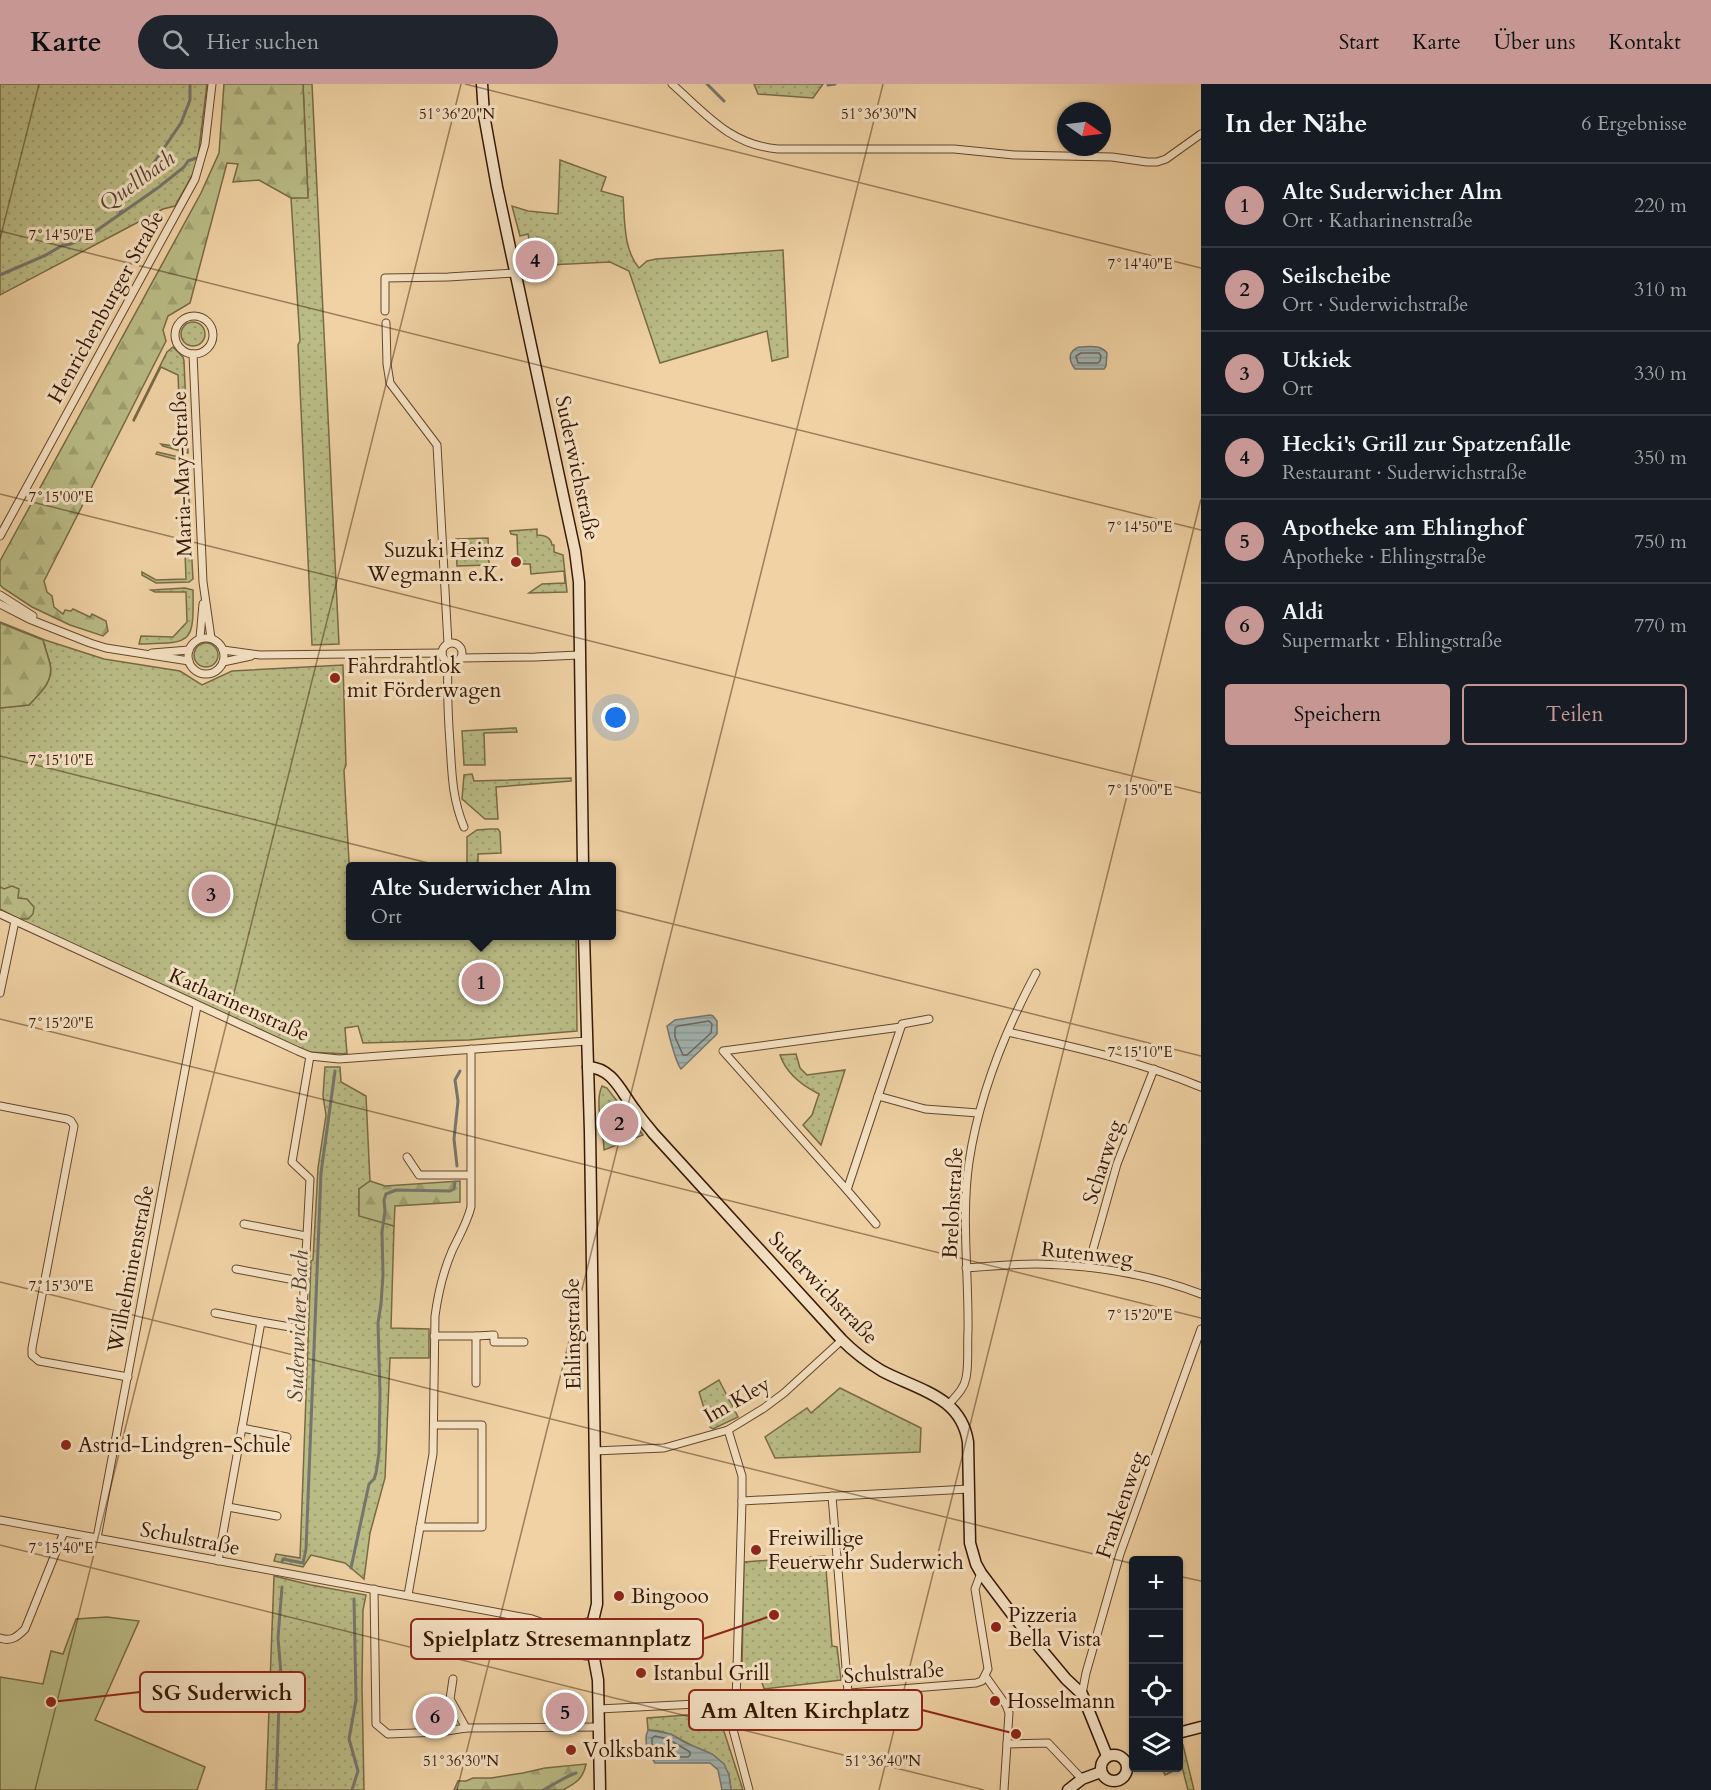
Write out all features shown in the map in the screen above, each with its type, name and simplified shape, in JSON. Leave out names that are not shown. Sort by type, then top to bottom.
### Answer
[{"type":"main road","name":"Suderwichstraße","points":[[482,84],[486,124],[515,273],[575,551],[579,582],[583,862]]},
{"type":"main road","points":[[584,940],[587,1041]]},
{"type":"main road","name":"Ehlingstraße","points":[[587,1041],[597,1604],[592,1625],[601,1631],[603,1641],[601,1647],[593,1653],[598,1680],[600,1790]]},
{"type":"main road","name":"Suderwichstraße","points":[[588,1067],[602,1070],[612,1076],[653,1133],[861,1358],[949,1404]]},
{"type":"main road","points":[[949,1404],[958,1414],[967,1433],[970,1542],[976,1564],[1015,1618],[1066,1679],[1082,1694],[1107,1756]]},
{"type":"main road","points":[[592,1625],[585,1624],[578,1628],[574,1634],[573,1644],[579,1651],[593,1653]]},
{"type":"main road","points":[[1183,1732],[1201,1727]]},
{"type":"main road","points":[[1129,1759],[1117,1755],[1107,1756],[1100,1765],[1101,1773],[1108,1780],[1120,1785],[1129,1762]]},
{"type":"main road","points":[[1068,1790],[1082,1779],[1101,1773]]},
{"type":"street","name":"Henrichenburger Straße","points":[[0,536],[195,178],[206,144],[212,84]]},
{"type":"street","points":[[672,84],[722,129],[748,143],[771,148],[954,149],[1014,155],[1157,162],[1166,159],[1201,134]]},
{"type":"street","points":[[386,311],[385,278],[515,273]]},
{"type":"street","points":[[194,316],[209,324],[213,338],[206,350],[194,354],[182,350],[175,339],[175,332],[182,321],[194,316]]},
{"type":"street","points":[[386,323],[390,383],[437,445],[447,644]]},
{"type":"street","name":"Maria-May-Straße","points":[[194,354],[204,593],[211,638]]},
{"type":"street","name":"Maria-May-Straße","points":[[200,638],[204,593]]},
{"type":"street","points":[[0,595],[47,625]]},
{"type":"street","points":[[0,604],[29,619],[106,648],[189,662]]},
{"type":"street","points":[[200,638],[211,638],[221,645],[223,662],[220,668],[208,674],[201,673],[195,670],[189,662],[189,650],[200,638]]},
{"type":"street","points":[[448,663],[457,662],[461,658],[462,652],[454,643],[447,644],[442,653],[448,663],[447,693],[453,791],[464,827]]},
{"type":"street","points":[[136,653],[189,650]]},
{"type":"street","points":[[223,650],[260,655],[442,653]]},
{"type":"street","points":[[223,662],[260,655]]},
{"type":"street","points":[[461,658],[579,655]]},
{"type":"street","name":"Katharinenstraße","points":[[0,914],[310,1056],[339,1059],[587,1041]]},
{"type":"street","points":[[0,993],[15,921]]},
{"type":"street","name":"Brelohstraße","points":[[949,1404],[963,1388],[967,1377],[966,1194],[978,1113],[990,1074],[1036,973]]},
{"type":"street","name":"Wilhelminenstraße","points":[[97,1538],[197,1006]]},
{"type":"street","points":[[847,1190],[902,1024],[929,1019]]},
{"type":"street","points":[[876,1224],[723,1052],[901,1027]]},
{"type":"street","points":[[1008,1032],[1082,1049],[1172,1075],[1201,1087]]},
{"type":"street","points":[[408,1595],[433,1454],[435,1316],[442,1280],[471,1207],[471,1050]]},
{"type":"street","points":[[215,1313],[302,1329],[310,1179],[292,1162],[310,1056]]},
{"type":"street","name":"Scharweg","points":[[1088,1267],[1117,1164],[1154,1070]]},
{"type":"street","points":[[878,1096],[925,1109],[978,1113]]},
{"type":"street","points":[[0,1106],[67,1119],[74,1126],[32,1355],[39,1361],[128,1377]]},
{"type":"street","points":[[407,1157],[419,1175],[470,1175]]},
{"type":"street","points":[[244,1224],[306,1236]]},
{"type":"street","name":"Rutenweg","points":[[966,1268],[1034,1264],[1088,1267],[1132,1274],[1178,1285],[1201,1294]]},
{"type":"street","points":[[236,1269],[304,1282]]},
{"type":"street","points":[[218,1561],[261,1322]]},
{"type":"street","name":"Frankenweg","points":[[1082,1694],[1120,1554],[1201,1329]]},
{"type":"street","points":[[434,1336],[494,1335],[494,1342],[524,1342]]},
{"type":"street","points":[[476,1336],[476,1383]]},
{"type":"street","name":"Im Kley","points":[[594,1450],[664,1448],[728,1430],[777,1398],[842,1340]]},
{"type":"street","points":[[420,1527],[482,1527],[482,1425],[435,1425]]},
{"type":"street","points":[[242,1428],[286,1437]]},
{"type":"street","points":[[728,1430],[742,1476],[736,1702]]},
{"type":"street","points":[[742,1501],[969,1489]]},
{"type":"street","points":[[832,1496],[848,1692]]},
{"type":"street","points":[[228,1507],[277,1516]]},
{"type":"street","name":"Schulstraße","points":[[0,1520],[532,1619],[574,1634]]},
{"type":"street","points":[[0,1638],[6,1640],[16,1638],[25,1629],[64,1532]]},
{"type":"street","points":[[981,1573],[975,1589],[988,1669],[986,1677],[1009,1713],[1004,1790]]},
{"type":"street","points":[[374,1589],[376,1724],[388,1734],[466,1728],[599,1727]]},
{"type":"street","name":"Schulstraße","points":[[599,1709],[726,1703],[976,1683],[986,1677]]},
{"type":"street","points":[[453,1679],[450,1698],[466,1728]]},
{"type":"street","points":[[726,1703],[749,1790]]},
{"type":"street","points":[[1007,1744],[1048,1743],[1082,1779]]},
{"type":"green space","points":[[0,84],[207,84],[198,157],[194,172],[175,206],[163,209],[0,295]]},
{"type":"green space","points":[[224,84],[303,84],[308,198],[291,198],[259,180],[233,182],[238,164],[227,163],[190,303],[168,316],[163,330],[166,341],[44,581],[47,592],[52,596],[54,607],[63,614],[65,610],[73,609],[106,621],[108,631],[103,636],[70,625],[32,607],[3,588],[0,585],[0,561],[201,193],[219,153]]},
{"type":"green space","points":[[303,84],[312,84],[339,644],[312,645],[298,345],[300,341],[291,198],[308,197]]},
{"type":"green space","points":[[754,84],[823,84],[813,98],[758,94]]},
{"type":"green space","points":[[560,160],[606,177],[601,191],[623,197],[627,243],[639,268],[647,261],[656,259],[783,250],[788,357],[772,361],[767,331],[660,363],[629,271],[610,262],[549,265],[544,247],[531,249],[528,234],[520,236],[512,206],[528,211],[558,214]]},
{"type":"green space","points":[[193,322],[201,326],[205,334],[201,342],[193,346],[185,342],[181,334],[185,326]]},
{"type":"green space","points":[[173,347],[184,361],[188,453],[161,444],[181,447],[178,375],[161,367],[133,420],[167,352]]},
{"type":"green space","points":[[157,452],[188,459],[190,520],[184,518],[182,461],[156,454]]},
{"type":"green space","points":[[184,525],[190,525],[193,579],[189,582],[156,583],[142,575],[142,572],[156,580],[186,579]]},
{"type":"green space","points":[[537,529],[537,535],[549,538],[554,545],[554,552],[563,555],[567,592],[529,593],[542,584],[565,583],[564,571],[531,574],[530,564],[518,564],[517,535],[511,534],[510,531]]},
{"type":"green space","points":[[488,538],[489,565],[457,566],[456,539]]},
{"type":"green space","points":[[185,588],[193,590],[192,622],[186,637],[170,643],[139,644],[141,636],[173,637],[187,622],[186,592],[151,590]]},
{"type":"green space","points":[[0,622],[45,640],[104,659],[180,671],[202,685],[232,671],[343,665],[346,765],[344,770],[349,862],[346,862],[346,940],[576,940],[577,1031],[469,1040],[363,1043],[358,1026],[345,1028],[347,1054],[308,1052],[16,918],[0,910],[19,919],[18,898],[0,887],[0,708],[29,705],[45,686],[51,670],[43,640]]},
{"type":"green space","points":[[0,623],[43,640],[50,664],[50,676],[45,686],[29,705],[0,708]]},
{"type":"green space","points":[[206,643],[211,644],[217,650],[217,660],[211,666],[206,667],[201,666],[195,660],[194,655],[195,650],[201,644]]},
{"type":"green space","points":[[516,728],[517,732],[484,733],[485,765],[464,765],[462,731]]},
{"type":"green space","points":[[472,774],[474,781],[571,778],[571,781],[496,787],[498,819],[485,819],[462,799],[464,775]]},
{"type":"green space","points":[[498,829],[501,853],[478,854],[478,862],[467,862],[467,837],[477,830]]},
{"type":"green space","points":[[12,886],[19,889],[18,898],[27,899],[34,907],[33,914],[28,919],[19,919],[0,909],[0,887],[4,889]]},
{"type":"green space","points":[[796,1054],[800,1068],[807,1075],[845,1070],[821,1145],[803,1125],[812,1115],[819,1094],[807,1087],[786,1068],[780,1055]]},
{"type":"green space","points":[[325,1067],[340,1067],[341,1082],[366,1096],[370,1181],[359,1189],[359,1215],[394,1226],[391,1328],[429,1329],[429,1358],[390,1358],[385,1478],[370,1533],[364,1579],[345,1563],[311,1555],[303,1567],[274,1561],[276,1554],[300,1558],[311,1261],[313,1260],[318,1168],[326,1115],[323,1096]]},
{"type":"green space","points":[[602,1086],[607,1088],[643,1135],[604,1150],[599,1109]]},
{"type":"green space","points":[[370,1181],[385,1186],[460,1181],[460,1202],[395,1206],[394,1226],[359,1216],[359,1189]]},
{"type":"green space","points":[[719,1380],[738,1417],[713,1429],[710,1427],[699,1392]]},
{"type":"green space","points":[[840,1388],[921,1428],[920,1452],[775,1458],[765,1437],[807,1408],[811,1413]]},
{"type":"green space","points":[[825,1556],[832,1646],[837,1647],[841,1680],[764,1689],[757,1674],[742,1667],[744,1562]]},
{"type":"green space","points":[[274,1576],[366,1595],[363,1610],[362,1686],[364,1790],[266,1790]]},
{"type":"green space","points":[[107,1617],[139,1621],[95,1720],[205,1767],[197,1790],[0,1790],[0,1677],[43,1684],[51,1651],[63,1654],[76,1619]]},
{"type":"green space","points":[[717,1714],[720,1719],[743,1790],[731,1790],[729,1775],[681,1739],[659,1731],[648,1730],[647,1718]]},
{"type":"green space","points":[[1183,1745],[1194,1790],[1188,1790],[1183,1771]]},
{"type":"green space","points":[[586,1764],[578,1780],[563,1790],[454,1790],[458,1781],[473,1778],[491,1778],[545,1768]]},
{"type":"water","points":[[1079,347],[1104,350],[1107,353],[1104,369],[1075,369],[1070,356]]},
{"type":"water","points":[[710,1015],[717,1021],[717,1034],[681,1069],[667,1026],[675,1020]]},
{"type":"water","points":[[648,1730],[671,1734],[712,1754],[724,1764],[729,1775],[731,1790],[722,1790],[718,1770],[710,1763],[655,1763],[647,1747]]},
{"type":"waterway","points":[[120,213],[128,190],[151,167],[181,123],[190,100],[190,84]]},
{"type":"waterway","points":[[707,84],[724,101]]},
{"type":"waterway","points":[[828,85],[835,84]]},
{"type":"waterway","name":"Quellbach","points":[[0,275],[93,233],[159,187],[188,161],[196,158]]},
{"type":"waterway","name":"Suderwicher Bach","points":[[282,1562],[283,1559],[303,1563],[306,1549],[321,1173],[335,1071]]},
{"type":"waterway","name":"Suderwicher Bach","points":[[457,1166],[454,1139],[458,1101],[455,1080],[460,1071]]},
{"type":"waterway","name":"Suderwicher Bach","points":[[351,1568],[369,1484],[376,1473],[379,1453],[378,1323],[383,1275],[384,1200],[386,1194],[396,1190],[450,1191],[454,1189],[455,1182]]},
{"type":"waterway","name":"Suderwicher Bach","points":[[276,1790],[279,1703],[282,1686],[278,1638],[282,1587]]},
{"type":"waterway","name":"Suderwicher Bach","points":[[352,1790],[358,1771],[349,1739],[356,1700],[354,1599]]},
{"type":"waterway","points":[[543,1790],[576,1773]]},
{"type":"place","name":"Hecki's Grill zur Spatzenfalle","points":[[535,260]]},
{"type":"place","name":"Suzuki Heinz Wegmann e.K.","points":[[516,562]]},
{"type":"place","name":"Fahrdrahtlok mit Förderwagen","points":[[335,678]]},
{"type":"place","name":"Utkiek","points":[[211,894]]},
{"type":"place","name":"Alte Suderwicher Alm","points":[[481,982]]},
{"type":"place","name":"Seilscheibe","points":[[619,1123]]},
{"type":"place","name":"Astrid-Lindgren-Schule","points":[[66,1445]]},
{"type":"place","name":"Freiwillige Feuerwehr Suderwich","points":[[756,1550]]},
{"type":"place","name":"Bingooo","points":[[619,1596]]},
{"type":"place","name":"Spielplatz Stresemannplatz","points":[[774,1615]]},
{"type":"place","name":"Pizzeria Bella Vista","points":[[996,1627]]},
{"type":"place","name":"Istanbul Grill","points":[[641,1673]]},
{"type":"place","name":"Hosselmann","points":[[995,1701]]},
{"type":"place","name":"SG Suderwich","points":[[51,1702]]},
{"type":"place","name":"Apotheke am Ehlinghof","points":[[565,1712]]},
{"type":"place","name":"Aldi","points":[[435,1716]]},
{"type":"place","name":"Am Alten Kirchplatz","points":[[1016,1734]]},
{"type":"place","name":"Volksbank","points":[[571,1750]]}]
